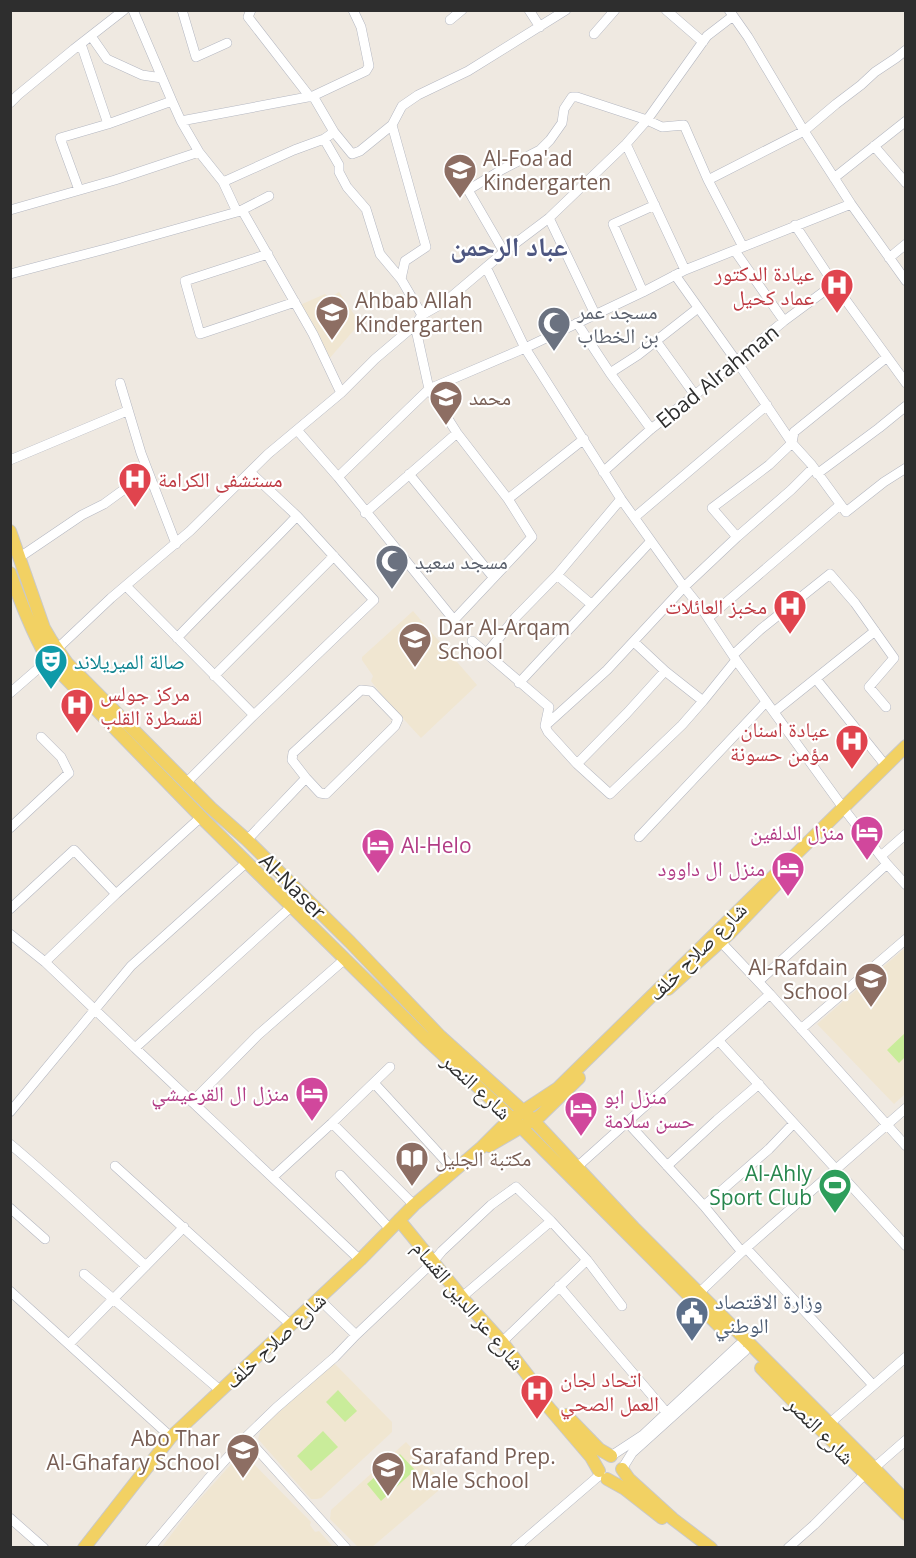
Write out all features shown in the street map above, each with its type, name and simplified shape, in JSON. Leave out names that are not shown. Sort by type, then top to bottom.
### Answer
[{"type":"main road","name":"Al-Naser","points":[[10,531],[44,628],[68,663],[211,808],[247,840],[350,942],[519,1119],[533,1120]]},
{"type":"main road","name":"شارع النصر","points":[[10,573],[36,639],[48,660],[201,816],[424,1037],[519,1119],[644,1252],[870,1471],[906,1501]]},
{"type":"main road","name":"شارع صلاح خلف","points":[[533,1120],[570,1088],[604,1052],[720,941],[906,746]]},
{"type":"main road","name":"شارع صلاح خلف","points":[[84,1548],[171,1437],[360,1260],[414,1205],[502,1127],[519,1119],[558,1088],[845,810],[906,755]]},
{"type":"main road","name":"شارع النصر","points":[[533,1120],[635,1229],[828,1424],[906,1514]]},
{"type":"main road","name":"شارع عز الدين القسام","points":[[395,1225],[502,1342],[539,1390],[544,1402],[591,1457],[602,1475],[625,1489],[700,1548]]},
{"type":"main road","name":"شارع عز الدين القسام","points":[[539,1390],[548,1395],[599,1449],[611,1456]]},
{"type":"main road","points":[[622,1469],[618,1476],[611,1479],[602,1475],[600,1463],[611,1456],[618,1459],[629,1479],[673,1519],[711,1548]]},
{"type":"street","points":[[10,103],[124,10]]},
{"type":"street","points":[[133,10],[181,121],[199,152],[223,182],[239,211],[268,254],[313,334],[341,393]]},
{"type":"street","points":[[182,10],[196,57],[227,43]]},
{"type":"street","points":[[251,10],[248,17],[312,96],[334,132],[352,154],[360,151],[392,125],[402,106],[418,95],[468,71],[566,10]]},
{"type":"street","points":[[181,121],[312,96],[366,70],[369,66],[361,27],[353,10]]},
{"type":"street","points":[[450,20],[462,10]]},
{"type":"street","points":[[529,10],[540,27]]},
{"type":"street","points":[[594,34],[615,10]]},
{"type":"street","points":[[666,10],[703,42]]},
{"type":"street","points":[[10,693],[126,586],[190,531],[268,453],[341,393],[375,359],[415,325],[422,315],[445,302],[504,252],[549,218],[626,144],[647,120],[707,36],[731,13],[834,178],[906,281]]},
{"type":"street","points":[[91,36],[107,59],[142,75],[162,78]]},
{"type":"street","points":[[81,44],[108,124]]},
{"type":"street","points":[[708,180],[804,131],[874,72],[906,50]]},
{"type":"street","points":[[468,190],[540,150],[562,123],[564,109],[572,97],[647,120],[662,127],[684,125],[739,249],[784,321]]},
{"type":"street","points":[[79,190],[60,138],[172,101]]},
{"type":"street","points":[[834,178],[906,122]]},
{"type":"street","points":[[392,125],[426,247],[405,261],[401,279]]},
{"type":"street","points":[[223,182],[324,139],[334,132]]},
{"type":"street","points":[[324,139],[339,165],[339,172],[347,187],[366,209],[380,254],[401,279],[422,315]]},
{"type":"street","points":[[626,144],[685,270]]},
{"type":"street","points":[[874,146],[906,183]]},
{"type":"street","points":[[10,210],[115,180],[199,152]]},
{"type":"street","points":[[461,174],[504,252]]},
{"type":"street","points":[[10,274],[239,211],[270,196]]},
{"type":"street","points":[[338,477],[429,389],[525,348],[685,270],[851,204]]},
{"type":"street","points":[[643,292],[613,224],[655,205]]},
{"type":"street","points":[[549,218],[596,314]]},
{"type":"street","points":[[795,225],[834,284],[906,383]]},
{"type":"street","points":[[889,258],[906,244]]},
{"type":"street","points":[[268,254],[185,281],[200,334],[295,302]]},
{"type":"street","points":[[486,267],[525,348],[621,499],[845,810],[906,885]]},
{"type":"street","points":[[675,275],[792,443],[846,512],[906,468]]},
{"type":"street","name":"Ebad Alrahman","points":[[603,472],[651,429],[784,321],[834,284]]},
{"type":"street","points":[[610,373],[638,355],[698,308]]},
{"type":"street","points":[[578,323],[610,373],[651,429]]},
{"type":"street","points":[[297,430],[454,620],[531,537],[508,499],[457,433],[429,389],[415,325]]},
{"type":"street","points":[[656,340],[695,395]]},
{"type":"street","points":[[737,537],[712,508],[770,465],[792,443],[794,432],[887,357]]},
{"type":"street","points":[[120,383],[148,472],[176,544]]},
{"type":"street","points":[[634,517],[767,405]]},
{"type":"street","points":[[545,726],[607,670],[684,587],[737,537],[815,471],[879,428],[906,406]]},
{"type":"street","points":[[10,460],[127,411]]},
{"type":"street","points":[[365,513],[457,433]]},
{"type":"street","points":[[508,499],[584,439]]},
{"type":"street","points":[[20,557],[82,515],[104,504],[148,472]]},
{"type":"street","points":[[187,782],[374,600],[297,516],[250,472]]},
{"type":"street","points":[[408,474],[493,577]]},
{"type":"street","points":[[486,654],[621,499]]},
{"type":"street","points":[[708,618],[840,506]]},
{"type":"street","points":[[177,638],[297,516]]},
{"type":"street","points":[[519,683],[651,541]]},
{"type":"street","points":[[214,676],[334,556]]},
{"type":"street","points":[[545,726],[577,764],[610,794],[682,725],[703,701],[734,658],[761,629],[830,574],[855,603],[894,658],[868,687],[886,708]]},
{"type":"street","points":[[557,575],[591,604]]},
{"type":"street","points":[[126,586],[254,715]]},
{"type":"street","points":[[774,712],[875,631]]},
{"type":"street","points":[[472,641],[549,707],[545,726]]},
{"type":"street","points":[[634,642],[665,671],[703,701]]},
{"type":"street","points":[[577,764],[665,671]]},
{"type":"street","points":[[816,679],[886,766]]},
{"type":"street","points":[[361,690],[371,691],[398,719],[395,726],[326,794],[320,793],[306,778],[292,760],[293,753],[361,690]]},
{"type":"street","points":[[639,837],[766,702]]},
{"type":"street","points":[[10,828],[69,773],[61,757],[41,737]]},
{"type":"street","points":[[247,840],[306,778]]},
{"type":"street","points":[[45,962],[201,816]]},
{"type":"street","points":[[759,981],[884,860],[906,834]]},
{"type":"street","points":[[10,909],[74,850],[116,894]]},
{"type":"street","points":[[10,1112],[131,966],[247,862]]},
{"type":"street","points":[[135,1048],[292,906]]},
{"type":"street","points":[[10,934],[45,962],[360,1260]]},
{"type":"street","points":[[801,1029],[906,939]]},
{"type":"street","points":[[720,941],[759,981],[906,1146]]},
{"type":"street","points":[[192,1102],[258,1035],[345,959]]},
{"type":"street","points":[[577,1167],[770,994]]},
{"type":"street","points":[[719,1041],[906,1246]]},
{"type":"street","points":[[273,1177],[390,1066]]},
{"type":"street","points":[[374,1083],[454,1170]]},
{"type":"street","points":[[667,1166],[759,1084]]},
{"type":"street","points":[[699,1293],[744,1250],[906,1108]]},
{"type":"street","points":[[627,1122],[744,1250],[873,1384]]},
{"type":"street","points":[[332,1123],[414,1205]]},
{"type":"street","points":[[704,1206],[769,1149],[793,1124]]},
{"type":"street","points":[[10,1144],[146,1266]]},
{"type":"street","points":[[115,1166],[291,1325]]},
{"type":"street","points":[[340,1175],[395,1225]]},
{"type":"street","points":[[150,1548],[246,1437],[335,1357],[491,1205],[516,1187],[586,1260],[622,1306]]},
{"type":"street","points":[[10,1208],[45,1239]]},
{"type":"street","points":[[462,1297],[550,1221]]},
{"type":"street","points":[[69,1344],[184,1227]]},
{"type":"street","points":[[502,1342],[586,1260]]},
{"type":"street","points":[[84,1274],[221,1390]]},
{"type":"street","points":[[560,1286],[666,1413]]},
{"type":"street","points":[[10,1291],[171,1437]]},
{"type":"street","points":[[319,1299],[356,1335]]},
{"type":"street","points":[[611,1456],[643,1435],[742,1348]]},
{"type":"street","points":[[622,1469],[632,1453],[742,1348]]},
{"type":"street","points":[[828,1424],[906,1357]]},
{"type":"street","points":[[246,1437],[346,1548]]},
{"type":"street","points":[[788,1548],[906,1440]]},
{"type":"street","points":[[515,1548],[602,1475]]},
{"type":"street","points":[[10,1518],[44,1548]]},
{"type":"shaded area","name":"Ahbab Allah Kindergarten","points":[[339,292],[360,323],[329,359],[300,305],[325,294],[329,298]]},
{"type":"shaded area","name":"Dar Al-Arqam School","points":[[413,611],[477,685],[421,738],[371,681],[373,676],[362,660],[362,657]]},
{"type":"shaded area","name":"Al-Rafdain School","points":[[905,948],[905,1094],[894,1104],[817,1024]]},
{"type":"shaded area","points":[[333,1362],[392,1422],[392,1432],[321,1498],[311,1499],[258,1439],[261,1429]]},
{"type":"shaded area","name":"Sarafand Prep. Male School","points":[[406,1442],[445,1485],[372,1547],[358,1547],[330,1519],[331,1510]]},
{"type":"shaded area","name":"Abo Thar Al-Ghafary School","points":[[242,1452],[311,1522],[310,1525],[315,1532],[319,1531],[333,1547],[161,1548],[190,1510]]},
{"type":"green space","points":[[905,1033],[905,1057],[899,1063],[887,1050]]},
{"type":"green space","points":[[338,1390],[357,1411],[345,1422],[326,1402]]},
{"type":"green space","points":[[323,1431],[338,1447],[311,1471],[297,1456]]},
{"type":"green space","points":[[400,1454],[415,1470],[381,1501],[367,1484]]},
{"type":"place","name":"Al-Foa'ad Kindergarten","points":[[460,199]]},
{"type":"place","name":"عيادة الدكتور عماد كحيل","points":[[837,314]]},
{"type":"place","name":"Ahbab Allah Kindergarten","points":[[332,341]]},
{"type":"place","name":"مسجد عمر بن الخطاب","points":[[554,352]]},
{"type":"place","name":"محمد","points":[[446,426]]},
{"type":"place","name":"مستشفى الكرامة","points":[[135,508]]},
{"type":"place","name":"مسجد سعيد","points":[[392,590]]},
{"type":"place","name":"مخبز العائلات","points":[[790,635]]},
{"type":"place","name":"Dar Al-Arqam School","points":[[415,668]]},
{"type":"place","name":"صالة الميريلاند","points":[[51,690]]},
{"type":"place","name":"مركز جولس لقسطرة القلب","points":[[77,734]]},
{"type":"place","name":"عيادة اسنان مؤمن حسونة","points":[[852,770]]},
{"type":"place","name":"منزل الدلفين","points":[[867,861]]},
{"type":"place","name":"Al-Helo","points":[[378,874]]},
{"type":"place","name":"منزل ال داوود","points":[[788,897]]},
{"type":"place","name":"Al-Rafdain School","points":[[871,1008]]},
{"type":"place","name":"منزل ال القرعيشي","points":[[312,1122]]},
{"type":"place","name":"منزل ابو حسن سلامة","points":[[581,1137]]},
{"type":"place","name":"مكتبة الجليل","points":[[412,1187]]},
{"type":"place","name":"Al-Ahly Sport Club","points":[[835,1214]]},
{"type":"place","name":"وزارة الاقتصاد الوطني","points":[[692,1342]]},
{"type":"place","name":"اتحاد لجان العمل الصحي","points":[[537,1420]]},
{"type":"place","name":"Abo Thar Al-Ghafary School","points":[[243,1479]]},
{"type":"place","name":"Sarafand Prep. Male School","points":[[388,1497]]},
{"type":"district","name":"عباد الرحمن","points":[[509,245]]}]
